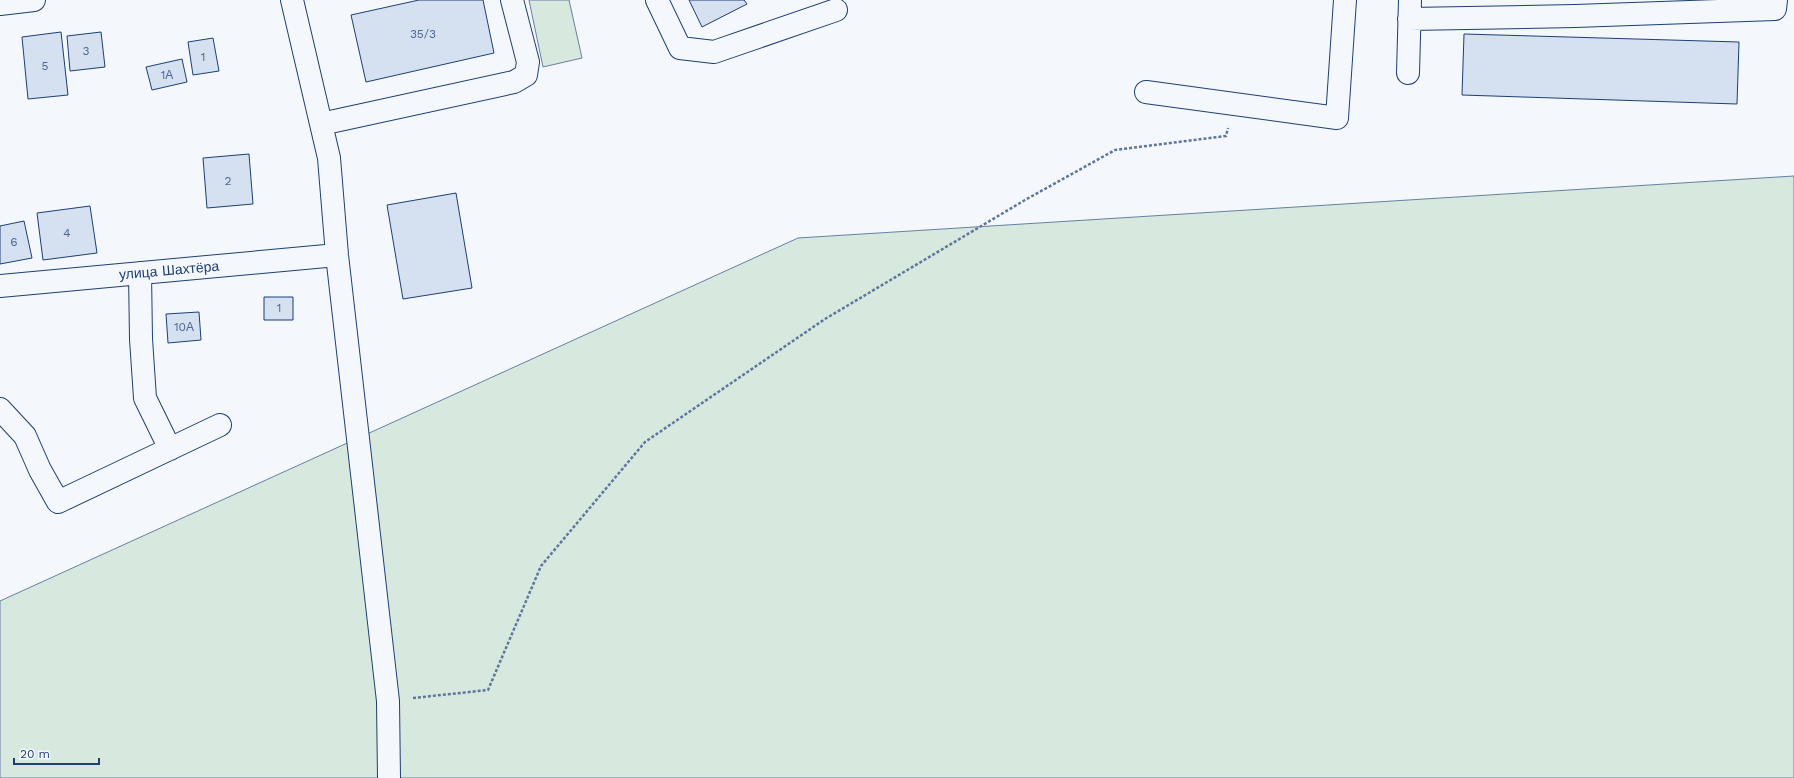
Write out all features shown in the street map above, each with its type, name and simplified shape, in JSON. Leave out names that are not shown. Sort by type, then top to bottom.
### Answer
[{"type":"street","points":[[0,4],[34,0]]},
{"type":"street","points":[[292,0],[329,158],[337,255],[388,701],[389,778]]},
{"type":"street","points":[[321,124],[514,82],[526,75],[528,62],[512,0]]},
{"type":"street","points":[[657,0],[680,48],[714,52],[836,10]]},
{"type":"street","points":[[1146,92],[1337,118],[1345,0]]},
{"type":"street","points":[[1408,73],[1410,9],[1775,9],[1776,0]]},
{"type":"street","name":"улица Шахтёра","points":[[0,286],[337,255]]},
{"type":"street","points":[[140,273],[141,339],[145,398],[170,449]]},
{"type":"street","points":[[0,409],[25,436],[40,470],[58,502],[220,425]]},
{"type":"path","points":[[388,701],[488,690],[541,566],[645,442],[825,319],[1025,200],[1115,150],[1226,136],[1234,104]]},
{"type":"shaded area","points":[[529,0],[569,0],[582,58],[543,67]]},
{"type":"shaded area","points":[[1794,176],[1794,778],[0,778],[0,601],[798,238]]},
{"type":"building","points":[[419,0],[483,0],[494,53],[366,82],[351,15]]},
{"type":"building","points":[[689,0],[744,0],[747,4],[702,27]]},
{"type":"building","points":[[61,32],[68,95],[28,99],[22,37]]},
{"type":"building","points":[[101,32],[105,67],[70,71],[67,36]]},
{"type":"building","points":[[1464,34],[1739,42],[1737,104],[1462,95]]},
{"type":"building","points":[[213,38],[219,71],[193,75],[188,42]]},
{"type":"building","points":[[182,59],[187,82],[152,90],[146,67]]},
{"type":"building","points":[[249,154],[253,204],[207,208],[203,158]]},
{"type":"building","points":[[456,193],[472,288],[403,299],[387,205]]},
{"type":"building","points":[[90,206],[97,253],[43,260],[37,213]]},
{"type":"building","points":[[24,221],[32,258],[0,264],[0,226]]},
{"type":"building","points":[[264,297],[293,297],[293,320],[264,320]]},
{"type":"building","points":[[199,312],[201,340],[168,343],[166,314]]}]
